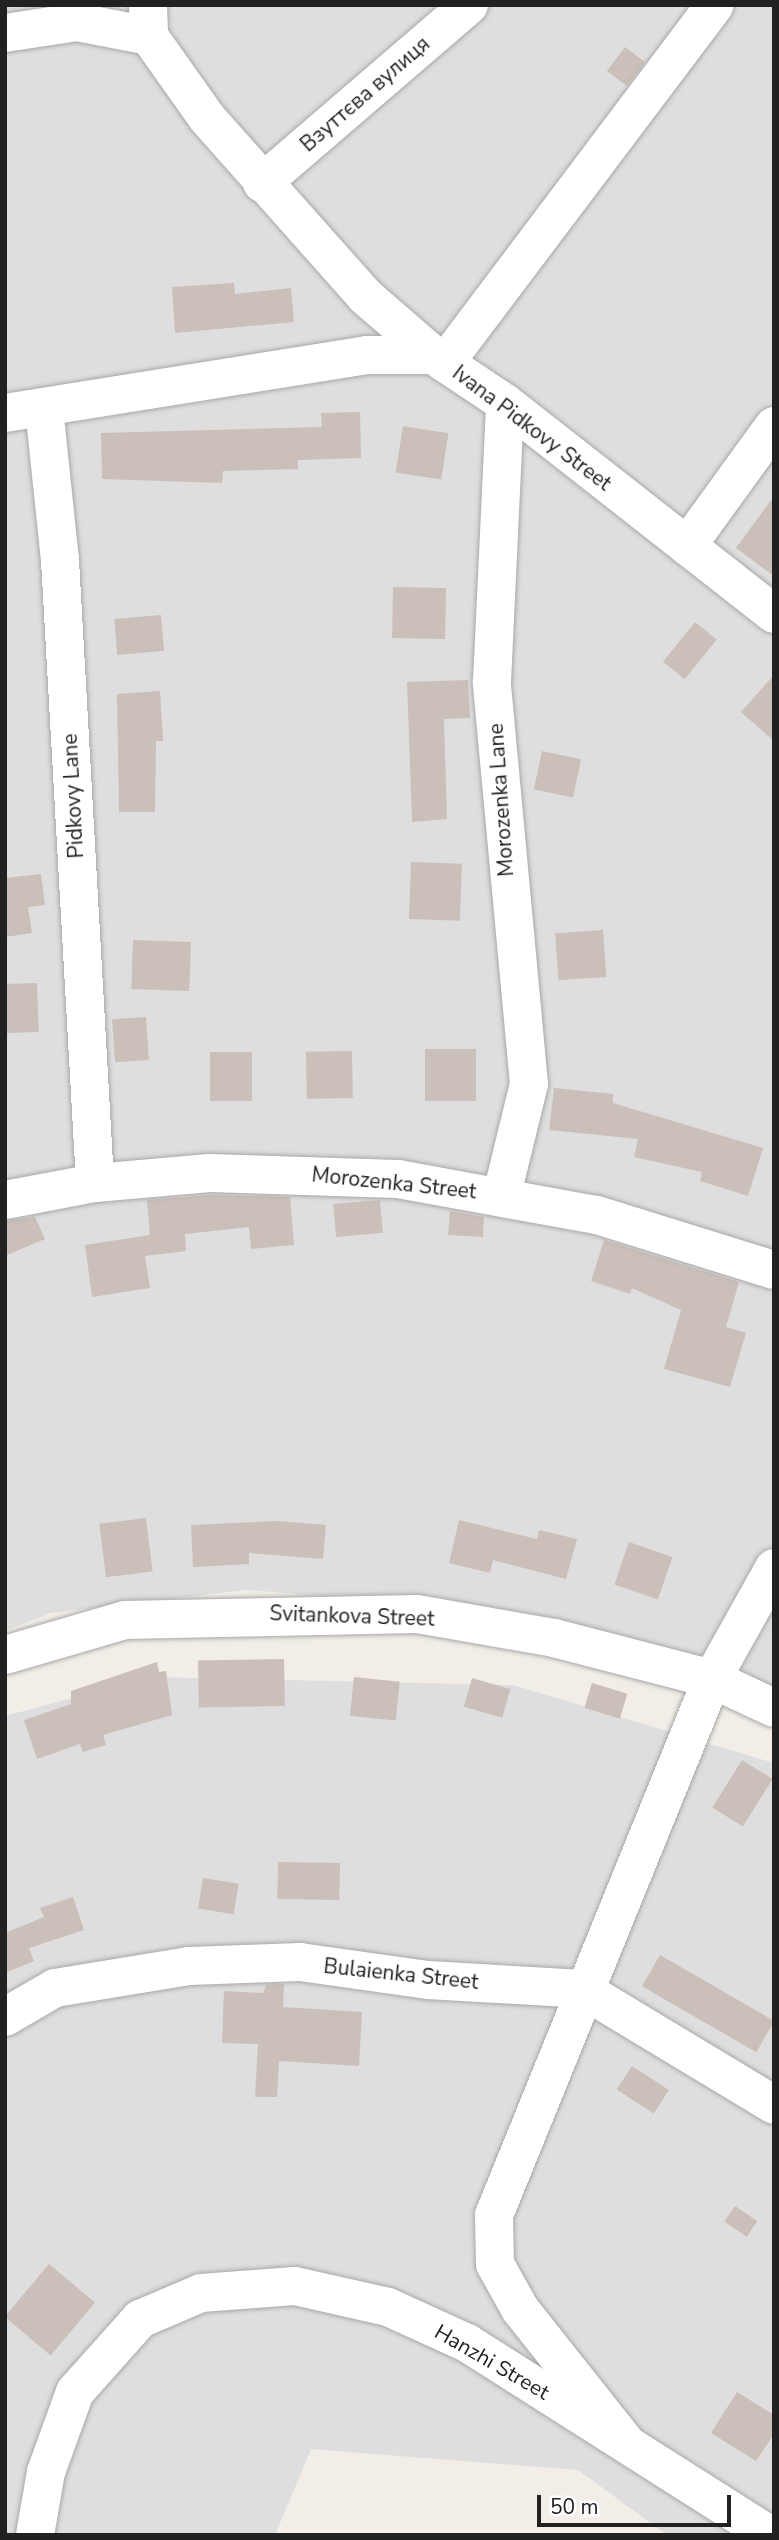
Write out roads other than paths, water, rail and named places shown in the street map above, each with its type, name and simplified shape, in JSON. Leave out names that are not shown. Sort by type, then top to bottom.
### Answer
[{"type":"street","name":"Взуттєва вулиця","points":[[262,183],[469,5]]},
{"type":"street","points":[[5,33],[77,22],[148,21],[262,183],[365,296],[439,359],[715,5]]},
{"type":"street","name":"Ivana Pidkovy Street","points":[[5,413],[367,355],[439,359],[505,402],[774,614]]},
{"type":"street","name":"Morozenka Lane","points":[[502,1194],[529,1084],[492,682],[505,402]]},
{"type":"street","name":"Pidkovy Lane","points":[[44,408],[60,560],[95,1184]]},
{"type":"street","points":[[687,545],[774,426]]},
{"type":"street","name":"Morozenka Street","points":[[5,1200],[95,1184],[211,1173],[323,1174],[502,1194],[597,1215],[774,1270]]},
{"type":"street","points":[[627,2444],[520,2309],[495,2264],[494,2215],[582,1989],[712,1679],[774,1568]]},
{"type":"street","name":"Svitankova Street","points":[[5,1655],[125,1620],[417,1614],[554,1639],[712,1679],[774,1708]]},
{"type":"street","name":"Bulaienka Street","points":[[5,2017],[55,1988],[189,1966],[300,1962],[428,1980],[582,1989],[774,2105]]},
{"type":"street","name":"Hanzhi Street","points":[[35,2535],[46,2472],[75,2392],[140,2319],[201,2293],[295,2286],[388,2307],[467,2343],[770,2535]]}]
